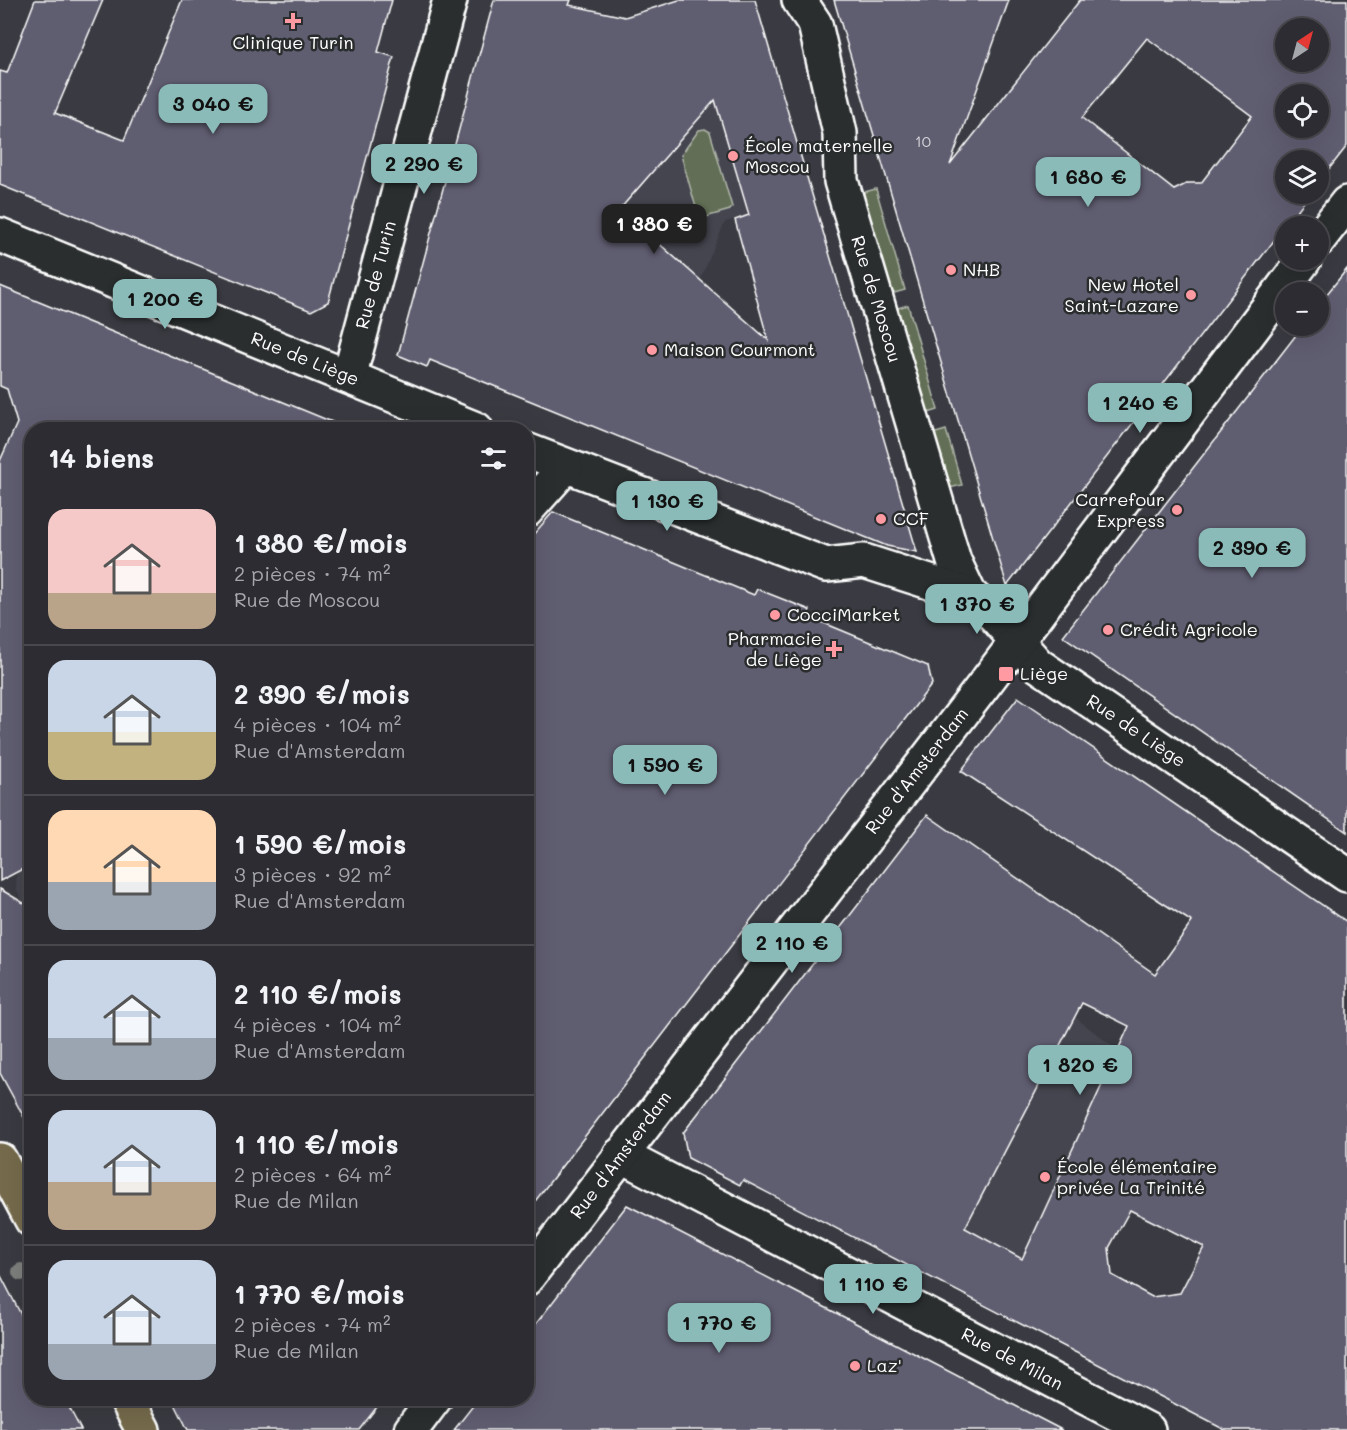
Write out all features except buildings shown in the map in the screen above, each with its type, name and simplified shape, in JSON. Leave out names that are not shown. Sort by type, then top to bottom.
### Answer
[{"type":"main road","points":[[0,1160],[24,1205]]},
{"type":"main road","points":[[130,1406],[143,1430]]},
{"type":"street","name":"Rue de Turin","points":[[349,377],[450,0]]},
{"type":"street","name":"Rue de Moscou","points":[[799,0],[815,24],[840,133],[841,181],[954,561],[970,595]]},
{"type":"street","points":[[1329,226],[1347,203]]},
{"type":"street","name":"Rue de Liège","points":[[0,236],[459,422]]},
{"type":"street","name":"Rue d'Amsterdam","points":[[534,1268],[1017,639],[1296,270]]},
{"type":"street","name":"Rue de Liège","points":[[534,453],[826,565],[864,561],[970,595],[1017,639],[1038,664],[1347,875]]},
{"type":"street","points":[[534,503],[566,466]]},
{"type":"street","name":"Rue de Milan","points":[[620,1155],[1148,1430]]},
{"type":"street","points":[[411,1430],[429,1406]]},
{"type":"shaded area","name":"École maternelle Moscou","points":[[684,39],[797,145],[813,197],[725,222],[700,280],[620,209]]},
{"type":"shaded area","points":[[24,868],[24,904],[16,888],[17,872]]},
{"type":"shaded area","points":[[885,869],[1148,1074],[1029,1329],[867,1245],[925,1128],[775,1012]]},
{"type":"green space","points":[[705,129],[710,132],[732,207],[730,210],[699,218],[681,155],[699,130]]},
{"type":"green space","points":[[876,189],[905,290],[887,295],[857,194]]},
{"type":"green space","points":[[908,305],[938,410],[922,415],[891,310]]},
{"type":"green space","points":[[946,430],[962,485],[945,489],[929,435]]},
{"type":"place","name":"Clinique Turin","points":[[293,21]]},
{"type":"place","name":"École maternelle Moscou","points":[[733,156]]},
{"type":"place","name":"NHB","points":[[951,270]]},
{"type":"place","name":"New Hotel Saint-Lazare","points":[[1191,295]]},
{"type":"place","name":"Maison Courmont","points":[[652,350]]},
{"type":"place","name":"Carrefour Express","points":[[1177,510]]},
{"type":"place","name":"CCF","points":[[881,519]]},
{"type":"place","name":"CocciMarket","points":[[775,615]]},
{"type":"place","name":"Crédit Agricole","points":[[1108,630]]},
{"type":"place","name":"Pharmacie de Liège","points":[[834,649]]},
{"type":"place","name":"Liège","points":[[1006,674]]},
{"type":"place","name":"École élémentaire privée La Trinité","points":[[1045,1177]]},
{"type":"place","name":"Laz'","points":[[855,1366]]}]
